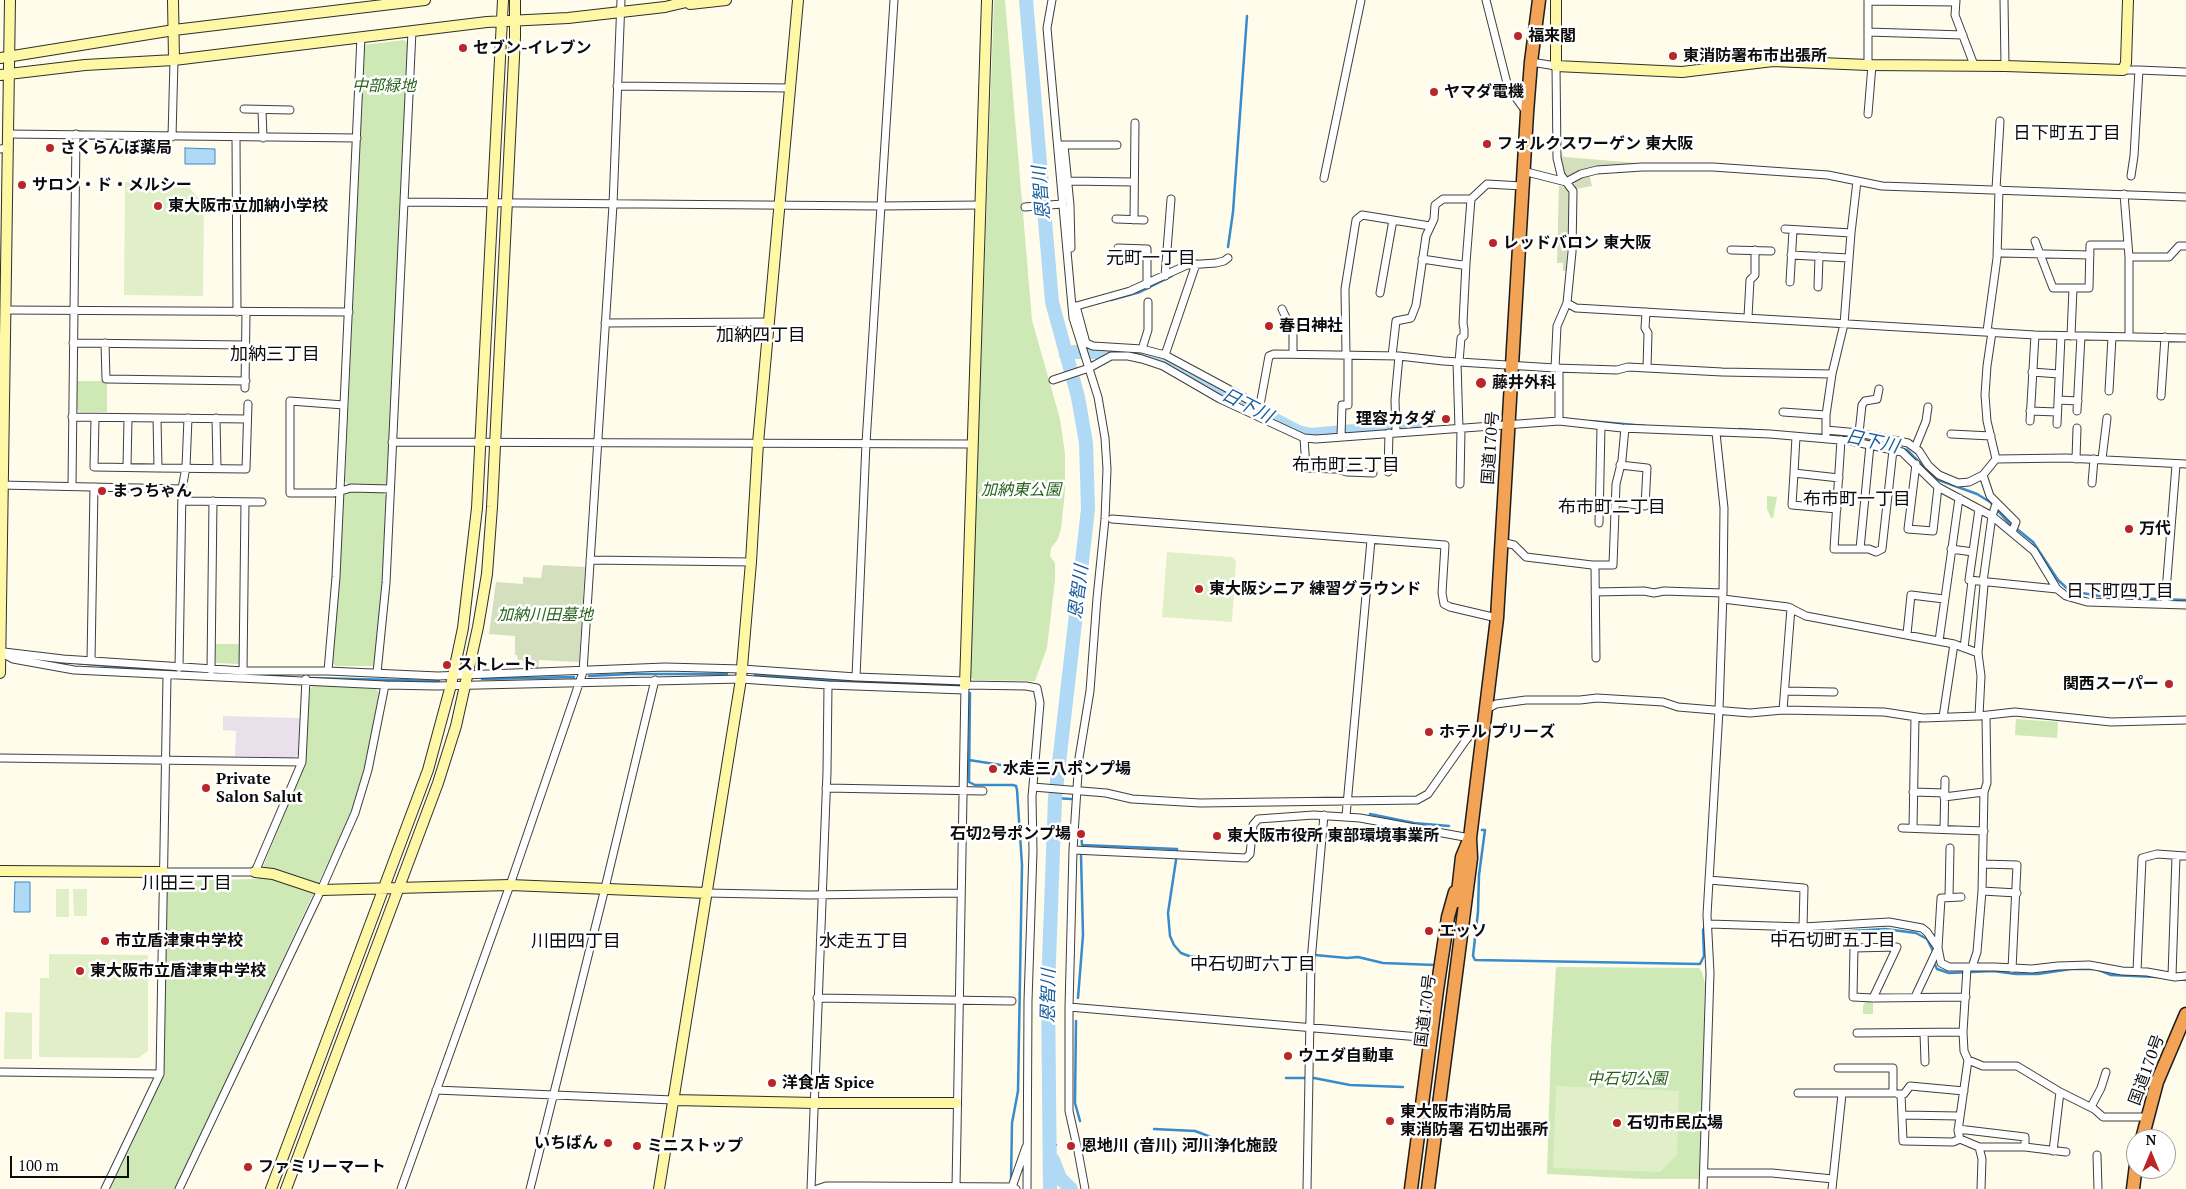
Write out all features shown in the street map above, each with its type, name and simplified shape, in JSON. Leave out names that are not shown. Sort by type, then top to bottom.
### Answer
[{"type":"highway","name":"国道170号","points":[[1420,1189],[1430,1139],[1472,858],[1470,838],[1497,618],[1523,171],[1531,62],[1539,0]]},
{"type":"highway","name":"国道170号","points":[[1428,1189],[1430,1139],[1462,857],[1470,838]]},
{"type":"highway","points":[[1411,1189],[1448,917],[1460,874]]},
{"type":"highway","points":[[1436,1189],[1468,928],[1468,887]]},
{"type":"highway","name":"国道170号","points":[[2144,1129],[2157,1082],[2186,1014]]},
{"type":"street","points":[[0,673],[4,149],[8,134],[4,57],[10,0]]},
{"type":"street","points":[[172,137],[173,0]]},
{"type":"street","points":[[4,57],[174,30],[386,3],[425,0]]},
{"type":"street","points":[[271,1189],[428,770],[452,680],[463,628],[478,508],[502,0]]},
{"type":"street","points":[[286,1189],[438,783],[456,726],[487,574],[507,203],[515,0]]},
{"type":"street","points":[[401,1189],[510,885],[583,672],[613,205],[621,0]]},
{"type":"street","points":[[665,7],[695,0]]},
{"type":"street","points":[[4,75],[85,65],[174,60],[501,21],[568,18],[726,0]]},
{"type":"street","points":[[659,1189],[741,674],[751,562],[758,443],[798,0]]},
{"type":"street","points":[[856,677],[866,443],[894,0]]},
{"type":"street","points":[[956,1186],[962,790],[987,0]]},
{"type":"street","points":[[1052,0],[1047,28],[1061,145],[1069,181],[1071,244],[1069,273]]},
{"type":"street","points":[[1324,178],[1361,0]]},
{"type":"street","points":[[1486,0],[1508,87],[1527,113]]},
{"type":"street","points":[[1556,0],[1557,158],[1561,176],[1573,191],[1572,252],[1567,303],[1557,326],[1559,421]]},
{"type":"street","points":[[2004,0],[2005,66]]},
{"type":"street","points":[[2123,70],[2126,63],[2128,0]]},
{"type":"street","points":[[1868,114],[1870,65],[1868,1],[1956,1],[1955,15],[1974,65]]},
{"type":"street","points":[[377,673],[386,583],[412,31]]},
{"type":"street","points":[[1868,32],[1963,35]]},
{"type":"street","points":[[328,671],[336,577],[361,37]]},
{"type":"street","points":[[1531,62],[1556,66],[1682,72],[1773,61],[2186,72]]},
{"type":"street","points":[[2131,176],[2139,70]]},
{"type":"street","points":[[617,86],[790,88]]},
{"type":"street","points":[[244,109],[290,110]]},
{"type":"street","points":[[262,110],[263,138]]},
{"type":"street","points":[[1996,459],[1990,436],[1985,395],[1986,366],[1998,248],[2000,121]]},
{"type":"street","points":[[1134,220],[1135,123]]},
{"type":"street","points":[[8,134],[357,138]]},
{"type":"street","points":[[72,486],[76,134]]},
{"type":"street","points":[[236,137],[236,312]]},
{"type":"street","points":[[1061,145],[1117,146]]},
{"type":"street","points":[[1061,145],[1062,204],[1074,307],[1085,370],[1098,397],[1105,438],[1106,518],[1090,691],[1075,790],[1073,850],[1069,1007],[1069,1116],[1078,1151],[1084,1189]]},
{"type":"street","points":[[1523,171],[1566,182],[1581,174],[1597,170],[1642,167],[1713,167],[1789,172],[1882,186],[2186,197]]},
{"type":"street","points":[[1069,181],[1133,182]]},
{"type":"street","points":[[1826,434],[1826,415],[1832,374],[1844,324],[1857,181]]},
{"type":"street","points":[[1460,484],[1458,362],[1464,329],[1466,263],[1471,200],[1487,184],[1522,186]]},
{"type":"street","points":[[2124,194],[2129,257],[2129,337]]},
{"type":"street","points":[[1165,276],[1171,199]]},
{"type":"street","points":[[1388,472],[1394,431],[1396,321],[1411,318],[1416,305],[1426,236],[1434,219],[1435,205],[1443,199],[1471,200]]},
{"type":"street","points":[[404,202],[613,205],[981,205]]},
{"type":"street","points":[[1024,207],[1062,204]]},
{"type":"street","points":[[1341,435],[1342,404],[1348,405],[1345,289],[1356,220],[1362,215],[1430,226]]},
{"type":"street","points":[[1116,220],[1144,220]]},
{"type":"street","points":[[1380,293],[1393,220]]},
{"type":"street","points":[[1790,282],[1791,255],[1789,229],[1851,233]]},
{"type":"street","points":[[2035,241],[2053,288],[2089,288],[2090,245],[2128,244]]},
{"type":"street","points":[[2129,257],[2169,257],[2179,246],[2186,246]]},
{"type":"street","points":[[1118,248],[1148,249],[1147,285]]},
{"type":"street","points":[[1731,250],[1771,251]]},
{"type":"street","points":[[1748,317],[1750,280],[1755,275],[1755,250]]},
{"type":"street","points":[[2001,253],[2090,255]]},
{"type":"street","points":[[1791,255],[1849,258]]},
{"type":"street","points":[[1818,287],[1819,256]]},
{"type":"street","points":[[1074,307],[1147,285],[1187,265],[1216,263],[1228,258]]},
{"type":"street","points":[[1422,259],[1462,265],[1466,263]]},
{"type":"street","points":[[1165,355],[1196,264]]},
{"type":"street","points":[[2070,336],[2073,288]]},
{"type":"street","points":[[1142,348],[1148,330],[1148,302]]},
{"type":"street","points":[[1567,303],[1576,308],[1844,324],[2061,336],[2186,338]]},
{"type":"street","points":[[1074,307],[1086,343],[1093,346],[1142,348],[1165,355],[1304,438],[1559,421],[1625,428],[1796,437],[1859,433],[1908,443],[1915,448],[1938,474],[1958,483],[1969,482],[1984,475],[1996,459]]},
{"type":"street","points":[[1282,309],[1293,333],[1293,354]]},
{"type":"street","points":[[4,310],[349,312]]},
{"type":"street","points":[[105,343],[106,379],[246,384],[246,312]]},
{"type":"street","points":[[1646,312],[1645,328],[1648,333],[1647,368]]},
{"type":"street","points":[[605,323],[770,322]]},
{"type":"street","points":[[2030,421],[2035,334]]},
{"type":"street","points":[[2057,424],[2061,336]]},
{"type":"street","points":[[2077,411],[2081,336]]},
{"type":"street","points":[[2109,391],[2112,337]]},
{"type":"street","points":[[2161,396],[2165,337]]},
{"type":"street","points":[[73,343],[246,345]]},
{"type":"street","points":[[1259,411],[1269,356],[1293,354],[1395,356],[1557,368],[1617,370],[1628,367],[1722,372],[1832,374]]},
{"type":"street","points":[[1053,380],[1085,370],[1111,356],[1128,356],[1162,366],[1220,399],[1259,411]]},
{"type":"street","points":[[2032,372],[2059,374]]},
{"type":"street","points":[[1859,433],[1862,405],[1865,402],[1877,399],[1879,388]]},
{"type":"street","points":[[2058,400],[2078,401]]},
{"type":"street","points":[[344,405],[290,401],[290,492],[334,493],[351,488],[390,489]]},
{"type":"street","points":[[95,418],[94,467],[246,469],[248,404]]},
{"type":"street","points":[[1915,448],[1926,421],[1928,407]]},
{"type":"street","points":[[2030,411],[2057,412]]},
{"type":"street","points":[[1783,412],[1826,415]]},
{"type":"street","points":[[72,418],[248,419]]},
{"type":"street","points":[[127,467],[128,418]]},
{"type":"street","points":[[157,418],[158,468]]},
{"type":"street","points":[[179,668],[182,488],[186,467],[188,418]]},
{"type":"street","points":[[216,418],[217,468]]},
{"type":"street","points":[[2102,460],[2107,418]]},
{"type":"street","points":[[1599,523],[1601,426]]},
{"type":"street","points":[[1501,542],[1514,545],[1526,557],[1592,565],[1613,565],[1616,484],[1625,428]]},
{"type":"street","points":[[2076,459],[2077,428]]},
{"type":"street","points":[[1703,1189],[1710,973],[1709,924],[1707,915],[1719,710],[1723,596],[1724,508],[1716,433]]},
{"type":"street","points":[[1826,434],[1841,440],[1902,452],[1938,487],[1979,509],[1994,509],[2016,522],[2013,529]]},
{"type":"street","points":[[1951,434],[1990,436]]},
{"type":"street","points":[[1796,437],[1792,506],[1837,509]]},
{"type":"street","points":[[1304,438],[1306,468],[1373,473]]},
{"type":"street","points":[[1841,440],[1834,549],[1869,549],[1876,552],[1882,549],[1893,450]]},
{"type":"street","points":[[392,442],[973,444]]},
{"type":"street","points":[[1860,549],[1870,445]]},
{"type":"street","points":[[1996,459],[2140,460],[2186,464]]},
{"type":"street","points":[[2092,483],[2094,459]]},
{"type":"street","points":[[1916,464],[1908,529],[1933,531],[1938,487]]},
{"type":"street","points":[[2165,600],[2176,464]]},
{"type":"street","points":[[1615,502],[1644,506],[1647,468],[1620,465]]},
{"type":"street","points":[[1794,473],[1839,478]]},
{"type":"street","points":[[1960,1140],[1959,1116],[1968,1060],[1964,1051],[1966,997],[1969,970],[1977,952],[1982,891],[1984,792],[1986,782],[1981,670],[1978,653],[1983,582],[1994,509],[1984,475]]},
{"type":"street","points":[[1,485],[182,488]]},
{"type":"street","points":[[91,660],[94,487]]},
{"type":"street","points":[[1938,641],[1959,498]]},
{"type":"street","points":[[182,501],[262,502]]},
{"type":"street","points":[[211,670],[213,501]]},
{"type":"street","points":[[242,671],[245,502]]},
{"type":"street","points":[[1964,648],[1972,581],[1969,580],[1979,509]]},
{"type":"street","points":[[1994,509],[2034,552],[2057,589],[2066,596],[2087,602],[2165,600],[2186,605]]},
{"type":"street","points":[[1112,519],[1445,545],[1442,593],[1444,604],[1497,618]]},
{"type":"street","points":[[1346,816],[1371,540]]},
{"type":"street","points":[[1951,549],[1973,552]]},
{"type":"street","points":[[590,560],[751,562]]},
{"type":"street","points":[[1592,565],[1595,567],[1596,658]]},
{"type":"street","points":[[1972,581],[2057,589]]},
{"type":"street","points":[[1595,592],[1644,591],[1654,593],[1664,591],[1723,596],[1791,608],[1806,616],[1954,644],[1978,653]]},
{"type":"street","points":[[1907,634],[1912,595],[1944,599]]},
{"type":"street","points":[[1783,710],[1791,608]]},
{"type":"street","points":[[1943,717],[1954,644]]},
{"type":"street","points":[[0,652],[13,659],[74,670],[167,676],[306,676],[328,671],[377,673],[452,680]]},
{"type":"street","points":[[0,652],[63,659],[306,676],[384,685],[452,680],[655,680],[741,674],[856,677],[1037,688],[1040,696],[1040,715],[1035,787],[1028,1011],[1028,1189]]},
{"type":"street","points":[[466,680],[665,667],[828,685],[965,685]]},
{"type":"street","points":[[105,1189],[160,1074],[164,759],[167,676]]},
{"type":"street","points":[[254,872],[302,762],[306,676]]},
{"type":"street","points":[[530,1189],[655,680]]},
{"type":"street","points":[[179,1189],[321,890],[355,813],[368,770],[384,685]]},
{"type":"street","points":[[810,1189],[815,1103],[828,685]]},
{"type":"street","points":[[1785,690],[1834,692]]},
{"type":"street","points":[[1487,708],[1496,704],[1526,700],[1580,700],[1597,698],[1662,702],[1678,706],[1750,713],[1783,710],[1884,712],[1915,717],[1943,717],[1982,716],[2015,712],[2111,722],[2186,720]]},
{"type":"street","points":[[1913,828],[1915,717]]},
{"type":"street","points":[[1035,787],[1106,793],[1132,799],[1200,803],[1422,799],[1435,785],[1466,740],[1484,727]]},
{"type":"street","points":[[0,758],[302,762]]},
{"type":"street","points":[[1944,829],[1945,780]]},
{"type":"street","points":[[826,788],[983,791]]},
{"type":"street","points":[[1913,792],[1944,795],[1984,792]]},
{"type":"street","points":[[1073,850],[1246,858],[1250,854],[1253,826],[1258,819],[1324,815],[1346,816],[1446,832],[1470,838]]},
{"type":"street","points":[[1307,1189],[1311,953],[1324,815]]},
{"type":"street","points":[[1902,828],[1984,831]]},
{"type":"street","points":[[1949,897],[1950,848]]},
{"type":"street","points":[[2137,971],[2142,858],[2157,854],[2186,856]]},
{"type":"street","points":[[2172,976],[2176,856]]},
{"type":"street","points":[[1983,864],[2017,866],[2012,968]]},
{"type":"street","points":[[0,871],[254,872],[272,874],[321,890],[510,885],[706,893],[961,893]]},
{"type":"street","points":[[1709,880],[1804,888],[1803,927]]},
{"type":"street","points":[[1982,891],[2016,893]]},
{"type":"street","points":[[1961,897],[1941,898],[1938,948],[1941,963],[1944,966],[1969,970],[2012,968],[2032,970],[2078,964],[2097,965],[2122,971],[2186,976]]},
{"type":"street","points":[[1709,924],[1803,927],[1883,922],[1922,928],[1938,948]]},
{"type":"street","points":[[1873,998],[1897,947],[1854,948],[1853,997],[1873,998],[1966,997]]},
{"type":"street","points":[[1915,997],[1938,948]]},
{"type":"street","points":[[817,998],[1012,1001]]},
{"type":"street","points":[[1069,1007],[1431,1038]]},
{"type":"street","points":[[1857,1033],[1964,1032]]},
{"type":"street","points":[[1924,1033],[1925,1062]]},
{"type":"street","points":[[1968,1060],[1983,1066],[2017,1066],[2060,1092],[2091,1107],[2102,1117],[2146,1117]]},
{"type":"street","points":[[1838,1068],[1893,1068],[1893,1093]]},
{"type":"street","points":[[0,1072],[160,1074]]},
{"type":"street","points":[[2091,1107],[2101,1088],[2106,1072]]},
{"type":"street","points":[[1798,1093],[1904,1094],[1910,1086],[1964,1091]]},
{"type":"street","points":[[436,1090],[674,1100],[956,1103]]},
{"type":"street","points":[[2053,1151],[2060,1092]]},
{"type":"street","points":[[1832,1189],[1842,1094]]},
{"type":"street","points":[[1901,1094],[1904,1142],[1953,1142],[1960,1140],[1979,1147],[2025,1147],[2066,1152]]},
{"type":"street","points":[[1902,1115],[1959,1116]]},
{"type":"street","points":[[1958,1128],[2026,1137],[2025,1147]]},
{"type":"street","points":[[817,1189],[826,1186],[1014,1188],[1028,1142]]},
{"type":"street","points":[[1979,1147],[1982,1159],[1981,1189]]},
{"type":"street","points":[[2097,1155],[2098,1189]]},
{"type":"street","points":[[1704,1173],[1772,1173],[1833,1179]]},
{"type":"shaded area","points":[[223,716],[300,718],[299,753],[294,758],[235,756],[236,731],[223,730]]},
{"type":"green space","name":"加納東公園","points":[[994,0],[1005,0],[1032,320],[1060,419],[1065,454],[1065,491],[1061,529],[1058,539],[1051,548],[1050,556],[1055,563],[1055,580],[1047,648],[1035,681],[974,680],[970,676]]},
{"type":"green space","name":"中部緑地","points":[[404,40],[408,43],[387,483],[384,486],[348,485],[345,481],[364,45]]},
{"type":"green space","points":[[1560,153],[1564,157],[1637,163],[1566,178],[1559,157]]},
{"type":"green space","points":[[1589,174],[1592,186],[1575,189],[1574,181]]},
{"type":"green space","points":[[125,182],[185,183],[204,204],[203,296],[124,295]]},
{"type":"green space","points":[[1559,186],[1566,187],[1570,191],[1566,271],[1563,271],[1563,263],[1557,263]]},
{"type":"green space","points":[[76,381],[107,381],[107,412],[80,412],[76,409]]},
{"type":"green space","points":[[349,491],[383,493],[386,496],[375,666],[336,666],[332,663],[344,495]]},
{"type":"green space","points":[[1767,496],[1777,497],[1773,518],[1771,518],[1767,509]]},
{"type":"green space","name":"東大阪シニア 練習グラウンド","points":[[1167,552],[1232,557],[1236,561],[1232,622],[1162,617]]},
{"type":"green space","name":"加納川田墓地","points":[[543,565],[585,567],[579,662],[539,660],[538,668],[524,667],[522,660],[518,660],[517,655],[515,655],[515,636],[489,634],[496,582],[523,584],[523,577],[541,578]]},
{"type":"green space","points":[[216,644],[240,644],[239,664],[216,663]]},
{"type":"green space","points":[[314,685],[375,689],[379,692],[365,770],[353,809],[175,1189],[109,1189],[163,1076],[166,881],[258,879],[305,763],[310,689]]},
{"type":"green space","points":[[2016,719],[2058,722],[2057,738],[2015,735]]},
{"type":"green space","points":[[56,889],[69,889],[69,917],[56,917]]},
{"type":"green space","points":[[73,889],[87,889],[87,916],[74,916]]},
{"type":"green space","points":[[49,954],[148,955],[148,1051],[138,1058],[39,1057],[40,978],[49,978]]},
{"type":"green space","name":"中石切公園","points":[[1556,967],[1699,968],[1702,972],[1705,984],[1701,1179],[1644,1179],[1547,1174]]},
{"type":"green space","points":[[1866,1001],[1873,1001],[1873,1014],[1863,1014],[1863,1006]]},
{"type":"green space","points":[[5,1012],[32,1013],[32,1059],[4,1059]]},
{"type":"green space","name":"石切市民広場","points":[[1556,1086],[1679,1091],[1677,1155],[1660,1172],[1553,1168]]},
{"type":"water","points":[[185,148],[215,149],[215,164],[185,164]]},
{"type":"water","points":[[15,882],[30,882],[30,912],[14,912]]},
{"type":"waterway","name":"恩智川","points":[[1026,0],[1052,302],[1078,397],[1086,443],[1088,509],[1055,798],[1048,988],[1050,1189]]},
{"type":"waterway","points":[[1228,247],[1233,212],[1247,16]]},
{"type":"waterway","points":[[1111,300],[1140,292],[1172,276]]},
{"type":"waterway","name":"日下川","points":[[1066,355],[1074,352],[1141,354],[1168,364],[1298,432],[1311,435],[1376,429],[1425,428]]},
{"type":"waterway","name":"日下川","points":[[1590,421],[1646,426]]},
{"type":"waterway","name":"日下川","points":[[1739,429],[1766,431]]},
{"type":"waterway","name":"日下川","points":[[1811,435],[1836,434]]},
{"type":"waterway","name":"日下川","points":[[1841,435],[1907,450],[1936,479],[1977,494],[1990,502],[2007,521],[2033,542],[2058,580],[2070,591],[2106,597],[2186,600]]},
{"type":"waterway","points":[[46,660],[150,670]]},
{"type":"waterway","points":[[589,676],[727,674]]},
{"type":"waterway","points":[[755,675],[856,682],[958,685]]},
{"type":"waterway","points":[[482,679],[574,677]]},
{"type":"waterway","points":[[308,678],[439,681]]},
{"type":"waterway","points":[[970,693],[969,782],[975,785],[1013,785],[1016,786],[1017,790],[1022,865],[1018,1091],[1012,1123],[1011,1181]]},
{"type":"waterway","points":[[969,760],[1001,765]]},
{"type":"waterway","points":[[1040,770],[1059,773]]},
{"type":"waterway","points":[[1055,798],[1071,799]]},
{"type":"waterway","points":[[1370,814],[1414,823],[1449,826]]},
{"type":"waterway","points":[[1482,830],[1485,830],[1479,875],[1478,912],[1473,956],[1475,960],[1700,964],[1704,956],[1703,930],[1705,926]]},
{"type":"waterway","points":[[1054,831],[1069,831]]},
{"type":"waterway","points":[[1076,831],[1081,831],[1082,845],[1177,849],[1177,851]]},
{"type":"waterway","points":[[1078,998],[1083,935],[1081,855]]},
{"type":"waterway","points":[[1176,860],[1168,913],[1170,936],[1174,945],[1181,953],[1189,956],[1250,962]]},
{"type":"waterway","points":[[1804,931],[1835,932],[1885,929],[1916,933],[1927,939],[1933,951]]},
{"type":"waterway","points":[[1314,958],[1315,955],[1347,958],[1358,957],[1383,963],[1435,965]]},
{"type":"waterway","points":[[1935,965],[1937,969],[1949,973],[1993,971],[2038,974],[2071,969],[2094,969]]},
{"type":"waterway","points":[[2099,970],[2111,975],[2157,977]]},
{"type":"waterway","points":[[2165,978],[2186,980]]},
{"type":"waterway","points":[[1076,1021],[1075,1103],[1080,1121]]},
{"type":"waterway","points":[[1286,1078],[1305,1078]]},
{"type":"waterway","points":[[1314,1078],[1350,1085],[1403,1087]]},
{"type":"waterway","points":[[1154,1129],[1195,1131],[1219,1140]]},
{"type":"waterway","name":"恩智川","points":[[1048,1146],[1056,1145]]},
{"type":"waterway","points":[[1053,1160],[1060,1178],[1071,1189]]},
{"type":"place","name":"福来閣","points":[[1518,36]]},
{"type":"place","name":"セブン-イレブン","points":[[463,48]]},
{"type":"place","name":"東消防署布市出張所","points":[[1673,56]]},
{"type":"place","name":"ヤマダ電機","points":[[1434,92]]},
{"type":"place","name":"フォルクスワーゲン 東大阪","points":[[1487,144]]},
{"type":"place","name":"さくらんぼ薬局","points":[[50,148]]},
{"type":"place","name":"サロン・ド・メルシー","points":[[22,185]]},
{"type":"place","name":"東大阪市立加納小学校","points":[[158,206]]},
{"type":"place","name":"レッドバロン 東大阪","points":[[1493,243]]},
{"type":"place","name":"春日神社","points":[[1269,326]]},
{"type":"place","name":"藤井外科","points":[[1481,383]]},
{"type":"place","name":"理容カタダ","points":[[1446,419]]},
{"type":"place","name":"まっちゃん","points":[[102,491]]},
{"type":"place","name":"万代","points":[[2129,529]]},
{"type":"place","name":"東大阪シニア 練習グラウンド","points":[[1199,589]]},
{"type":"place","name":"ストレート","points":[[447,665]]},
{"type":"place","name":"関西スーパー","points":[[2169,684]]},
{"type":"place","name":"ホテル プリーズ","points":[[1429,732]]},
{"type":"place","name":"水走三八ポンプ場","points":[[993,769]]},
{"type":"place","name":"Private Salon Salut","points":[[206,788]]},
{"type":"place","name":"石切2号ポンプ場","points":[[1081,834]]},
{"type":"place","name":"東大阪市役所 東部環境事業所","points":[[1217,836]]},
{"type":"place","name":"エッソ","points":[[1429,931]]},
{"type":"place","name":"市立盾津東中学校","points":[[105,941]]},
{"type":"place","name":"東大阪市立盾津東中学校","points":[[80,971]]},
{"type":"place","name":"ウエダ自動車","points":[[1288,1056]]},
{"type":"place","name":"洋食店 Spice","points":[[772,1083]]},
{"type":"place","name":"東大阪市消防局 東消防署 石切出張所","points":[[1390,1121]]},
{"type":"place","name":"石切市民広場","points":[[1617,1123]]},
{"type":"place","name":"いちばん","points":[[608,1143]]},
{"type":"place","name":"ミニストップ","points":[[637,1146]]},
{"type":"place","name":"恩地川 (音川) 河川浄化施設","points":[[1071,1146]]},
{"type":"place","name":"ファミリーマート","points":[[248,1167]]},
{"type":"district","name":"日下町五丁目","points":[[2067,134]]},
{"type":"district","name":"元町一丁目","points":[[1151,259]]},
{"type":"district","name":"加納四丁目","points":[[761,336]]},
{"type":"district","name":"加納三丁目","points":[[275,355]]},
{"type":"district","name":"布市町三丁目","points":[[1346,466]]},
{"type":"district","name":"布市町一丁目","points":[[1857,500]]},
{"type":"district","name":"布市町二丁目","points":[[1612,508]]},
{"type":"district","name":"日下町四丁目","points":[[2120,592]]},
{"type":"district","name":"川田三丁目","points":[[187,884]]},
{"type":"district","name":"中石切町五丁目","points":[[1833,941]]},
{"type":"district","name":"川田四丁目","points":[[576,942]]},
{"type":"district","name":"水走五丁目","points":[[864,942]]},
{"type":"district","name":"中石切町六丁目","points":[[1253,965]]}]
